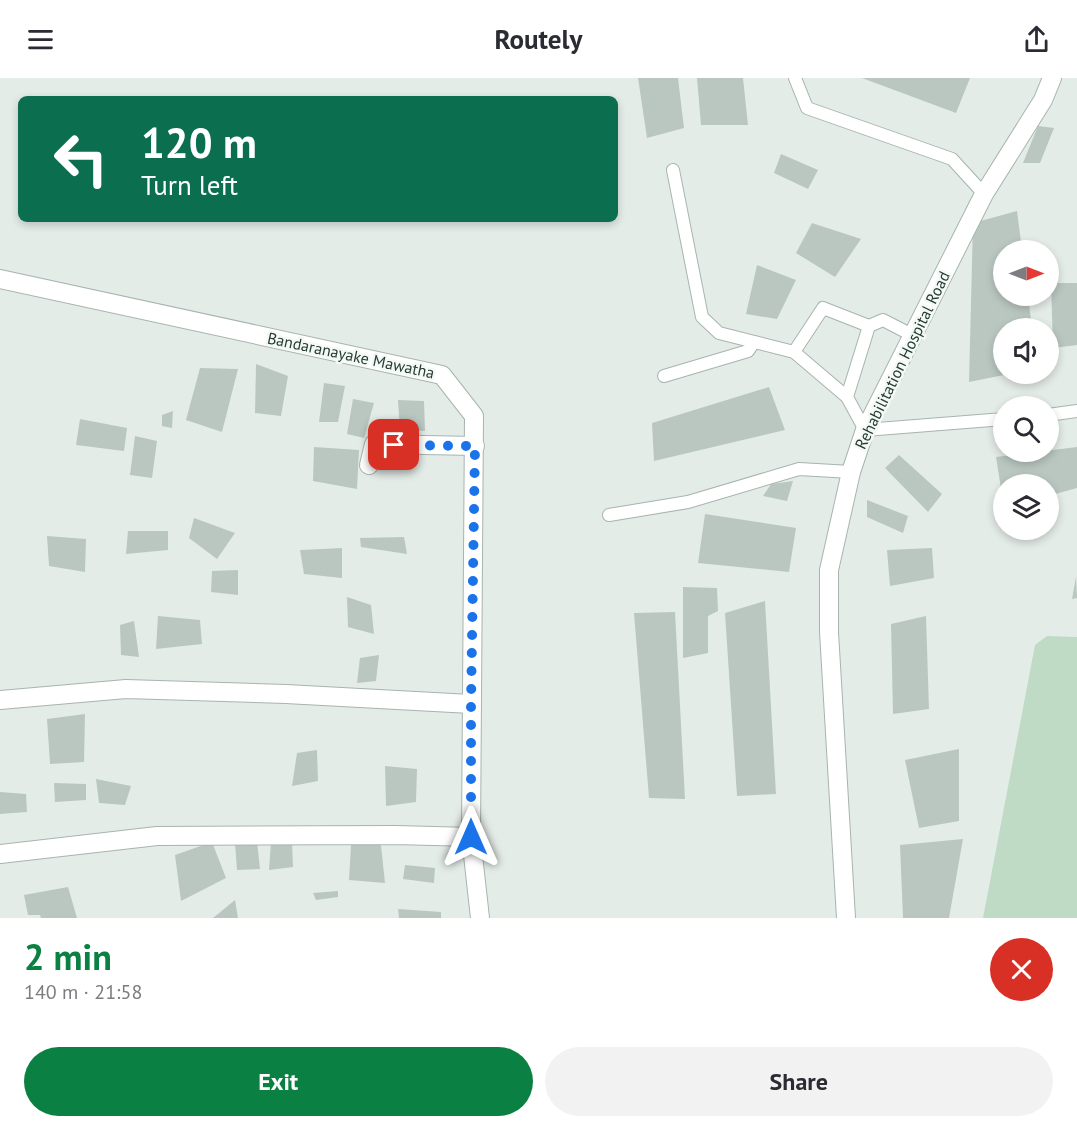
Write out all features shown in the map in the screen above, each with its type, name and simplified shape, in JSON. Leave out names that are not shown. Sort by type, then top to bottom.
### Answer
[{"type":"street","name":"Rehabilitation Hospital Road","points":[[846,918],[830,632],[829,570],[851,472],[865,430],[912,335],[984,194],[1043,100],[1052,78]]},
{"type":"street","name":"Bandaranayake Mawatha","points":[[0,279],[442,375],[474,416],[471,837],[480,918]]},
{"type":"street","points":[[369,465],[374,444],[475,446]]},
{"type":"street","points":[[0,700],[126,689],[286,694],[471,704]]},
{"type":"street","points":[[0,854],[157,836],[471,837]]},
{"type":"lane","points":[[795,78],[807,108],[952,159],[984,194]]},
{"type":"lane","points":[[673,170],[702,317],[719,333],[794,352],[847,397],[865,430],[993,420]]},
{"type":"lane","points":[[794,352],[823,308],[869,326],[883,320],[912,335]]},
{"type":"lane","points":[[847,397],[869,326]]},
{"type":"lane","points":[[664,376],[748,351],[754,342]]},
{"type":"lane","points":[[1059,413],[1077,411]]},
{"type":"lane","points":[[609,515],[688,502],[799,468],[851,472]]},
{"type":"green space","points":[[1047,636],[1077,637],[1077,918],[983,918],[1035,645]]},
{"type":"building","points":[[638,78],[678,78],[684,128],[647,138]]},
{"type":"building","points":[[697,78],[743,78],[748,125],[701,125]]},
{"type":"building","points":[[862,78],[970,78],[956,113]]},
{"type":"building","points":[[1038,126],[1054,128],[1040,163],[1023,163]]},
{"type":"building","points":[[781,154],[818,170],[808,189],[774,173]]},
{"type":"building","points":[[1017,211],[1021,240],[993,240],[993,306],[1029,306],[1031,318],[993,318],[993,377],[969,382],[973,223]]},
{"type":"building","points":[[812,223],[861,239],[835,277],[796,253]]},
{"type":"building","points":[[757,265],[796,280],[777,319],[746,314]]},
{"type":"building","points":[[1059,283],[1077,283],[1077,345],[1059,347],[1059,318],[1052,318],[1052,306],[1059,306]]},
{"type":"building","points":[[256,364],[288,376],[281,416],[255,413]]},
{"type":"building","points":[[200,368],[238,369],[222,432],[186,420]]},
{"type":"building","points":[[324,383],[345,386],[338,422],[319,422]]},
{"type":"building","points":[[769,387],[785,430],[654,461],[652,423]]},
{"type":"building","points":[[353,399],[374,403],[364,438],[347,434]]},
{"type":"building","points":[[398,400],[424,401],[425,431],[400,430]]},
{"type":"building","points":[[173,411],[172,428],[162,426],[162,415]]},
{"type":"building","points":[[80,419],[127,428],[124,451],[76,445]]},
{"type":"building","points":[[135,436],[157,441],[152,478],[130,475]]},
{"type":"building","points":[[314,447],[359,450],[357,489],[313,481]]},
{"type":"building","points":[[1077,447],[1077,488],[1059,493],[1059,474],[999,474],[997,462],[1059,462],[1059,449]]},
{"type":"building","points":[[899,455],[942,494],[928,512],[885,468]]},
{"type":"building","points":[[793,481],[787,501],[763,496],[771,484]]},
{"type":"building","points":[[867,500],[908,516],[903,533],[867,517]]},
{"type":"building","points":[[705,514],[796,528],[789,572],[698,563]]},
{"type":"building","points":[[194,518],[235,533],[217,559],[189,538]]},
{"type":"building","points":[[128,531],[168,531],[168,550],[126,554]]},
{"type":"building","points":[[47,536],[86,539],[85,572],[49,566]]},
{"type":"building","points":[[404,537],[407,554],[361,547],[360,538]]},
{"type":"building","points":[[342,548],[342,578],[304,574],[300,550]]},
{"type":"building","points":[[932,548],[934,578],[890,586],[887,550]]},
{"type":"building","points":[[238,570],[238,595],[211,592],[212,571]]},
{"type":"building","points":[[1076,577],[1077,598],[1072,599]]},
{"type":"building","points":[[683,587],[717,588],[718,611],[708,616],[708,653],[683,658]]},
{"type":"building","points":[[347,597],[371,605],[374,634],[348,627]]},
{"type":"building","points":[[765,601],[776,794],[737,796],[725,613]]},
{"type":"building","points":[[675,612],[685,799],[649,798],[634,613]]},
{"type":"building","points":[[158,616],[200,620],[202,644],[156,649]]},
{"type":"building","points":[[926,616],[929,709],[893,714],[891,624]]},
{"type":"building","points":[[134,621],[139,657],[121,655],[120,625]]},
{"type":"building","points":[[379,655],[376,681],[357,683],[360,658]]},
{"type":"building","points":[[85,714],[84,762],[50,764],[47,719]]},
{"type":"building","points":[[959,749],[959,821],[919,828],[905,760]]},
{"type":"building","points":[[317,750],[318,781],[292,786],[297,753]]},
{"type":"building","points":[[385,766],[417,769],[416,802],[386,806]]},
{"type":"building","points":[[96,779],[131,786],[125,805],[99,803]]},
{"type":"building","points":[[54,783],[86,784],[86,800],[55,802]]},
{"type":"building","points":[[0,792],[26,794],[27,812],[0,814]]},
{"type":"building","points":[[963,839],[949,918],[903,918],[900,845]]},
{"type":"building","points":[[257,841],[260,869],[237,870],[235,843]]},
{"type":"building","points":[[212,842],[226,878],[181,901],[175,855]]},
{"type":"building","points":[[271,842],[292,842],[293,867],[269,870]]},
{"type":"building","points":[[351,845],[381,845],[385,883],[349,880]]},
{"type":"building","points":[[405,865],[435,868],[434,883],[403,879]]},
{"type":"building","points":[[68,887],[77,918],[41,918],[40,915],[28,915],[24,895]]},
{"type":"building","points":[[338,891],[338,897],[316,900],[313,893]]},
{"type":"building","points":[[235,900],[238,918],[213,918]]},
{"type":"building","points":[[398,909],[441,912],[441,918],[399,918]]},
{"type":"route","points":[[394,445],[475,446],[471,837]]}]
